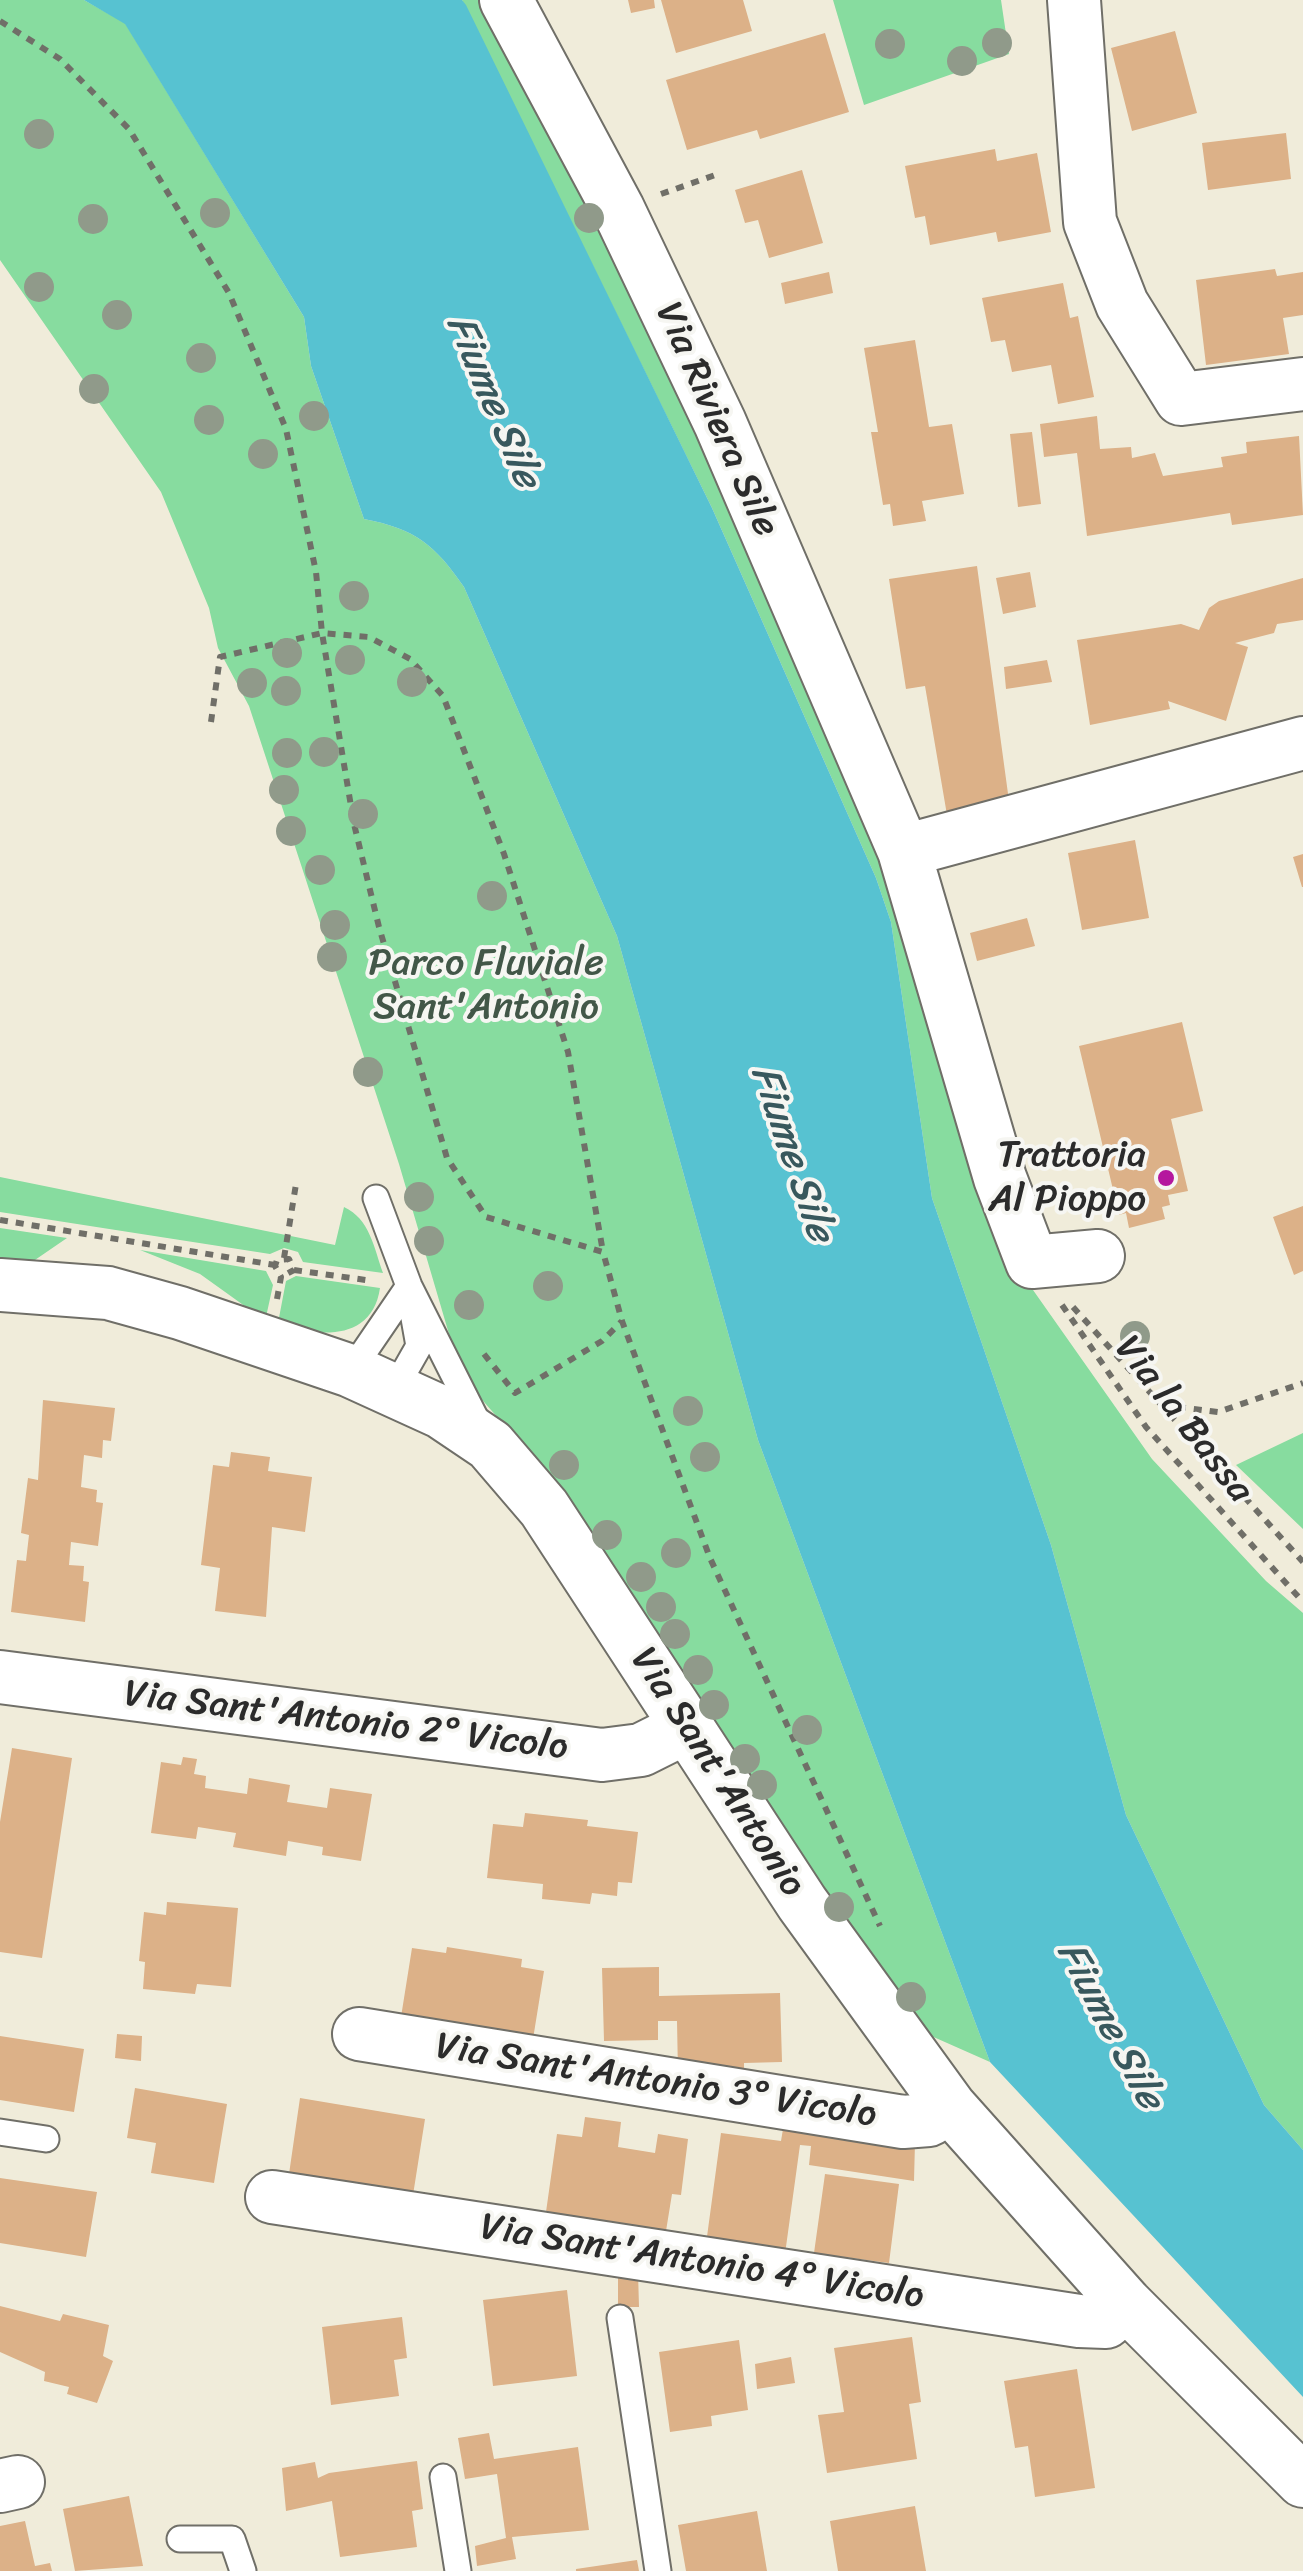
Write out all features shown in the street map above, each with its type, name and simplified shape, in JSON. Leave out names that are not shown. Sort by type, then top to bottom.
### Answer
[{"type":"street","name":"Via Riviera Sile","points":[[506,0],[618,209],[720,423],[904,851],[1000,1178],[1032,1262]]},
{"type":"street","points":[[1074,0],[1090,222],[1122,304],[1181,400],[1303,384]]},
{"type":"street","points":[[904,851],[1303,743]]},
{"type":"street","points":[[1032,1262],[1098,1256]]},
{"type":"street","name":"Via Sant'Antonio","points":[[0,1285],[108,1293],[373,1381],[441,1412],[490,1445],[544,1508],[824,1934],[950,2107],[1126,2304],[1303,2481]]},
{"type":"street","name":"Via Sant'Antonio 2° Vicolo","points":[[0,1677],[602,1755],[641,1750],[687,1727]]},
{"type":"street","name":"Via Sant'Antonio 3° Vicolo","points":[[359,2034],[903,2122],[929,2120],[950,2107]]},
{"type":"street","name":"Via Sant'Antonio 4° Vicolo","points":[[272,2197],[1079,2321],[1106,2322],[1126,2304]]},
{"type":"lane","points":[[376,1198],[409,1286],[445,1365],[490,1445]]},
{"type":"lane","points":[[373,1381],[409,1286]]},
{"type":"lane","points":[[373,1381],[419,1346],[409,1286]]},
{"type":"lane","points":[[0,2132],[46,2139]]},
{"type":"lane","points":[[620,2318],[658,2571]]},
{"type":"lane","points":[[444,2477],[458,2571]]},
{"type":"lane","points":[[180,2540],[232,2540],[243,2571]]},
{"type":"path","points":[[0,21],[60,59],[129,130],[229,293],[286,429],[316,572],[322,634],[354,824],[379,927],[447,1158],[486,1216],[603,1252]]},
{"type":"path","points":[[618,209],[722,173]]},
{"type":"path","points":[[211,722],[220,656],[322,634],[369,637],[410,658],[443,696],[504,854],[568,1052],[603,1252],[622,1321],[710,1558],[882,1934]]},
{"type":"path","points":[[0,1220],[275,1264],[284,1258],[296,1184]]},
{"type":"path","points":[[284,1258],[294,1270],[409,1286]]},
{"type":"path","points":[[1032,1262],[1303,1562]]},
{"type":"path","name":"Via la Bassa","points":[[1032,1262],[1146,1427],[1303,1602]]},
{"type":"path","points":[[275,1264],[275,1272],[284,1277],[294,1270]]},
{"type":"path","points":[[474,1342],[516,1393],[602,1341],[622,1321]]},
{"type":"path","points":[[1161,1404],[1218,1412],[1303,1383]]},
{"type":"green space","name":"Parco Fluviale Sant'Antonio","points":[[0,0],[84,0],[125,23],[304,317],[311,366],[364,519],[397,528],[423,541],[464,587],[617,936],[758,1440],[990,2062],[920,2031],[519,1442],[477,1394],[454,1351],[399,1164],[249,706],[218,648],[209,608],[161,492],[0,260]]},
{"type":"green space","points":[[462,0],[487,0],[567,143],[832,715],[1014,1263],[1152,1459],[1266,1581],[1303,1613],[1303,2150],[1264,2105],[1126,1815],[1051,1545],[932,1198],[891,922],[876,878],[712,508]]},
{"type":"green space","points":[[833,0],[1001,0],[1009,54],[864,105]]},
{"type":"green space","points":[[0,1177],[335,1245],[344,1207],[365,1227],[383,1273],[303,1262],[298,1252],[284,1248],[270,1254],[0,1212]]},
{"type":"green space","points":[[0,1228],[67,1238],[32,1262],[0,1261]]},
{"type":"green space","points":[[140,1250],[266,1271],[273,1285],[266,1317],[260,1317],[200,1274]]},
{"type":"green space","points":[[296,1276],[380,1288],[375,1306],[354,1327],[324,1333],[308,1331],[278,1323],[286,1281]]},
{"type":"green space","points":[[1303,1433],[1303,1529],[1236,1465]]},
{"type":"water","name":"Fiume Sile","points":[[84,0],[462,0],[466,5],[712,508],[876,878],[891,922],[932,1198],[1051,1545],[1126,1815],[1264,2105],[1303,2150],[1303,2397],[990,2062],[758,1440],[617,936],[464,587],[423,541],[397,528],[364,519],[311,366],[304,317],[125,24]]},
{"type":"building","points":[[628,0],[654,0],[655,8],[631,13]]},
{"type":"building","points":[[661,0],[743,0],[752,31],[676,53]]},
{"type":"building","points":[[1175,31],[1197,113],[1132,131],[1111,48]]},
{"type":"building","points":[[825,33],[849,112],[760,139],[757,130],[687,150],[666,80]]},
{"type":"building","points":[[1286,133],[1291,179],[1208,190],[1202,143]]},
{"type":"building","points":[[995,149],[997,161],[1037,153],[1051,232],[998,242],[996,232],[930,245],[925,216],[915,218],[905,166]]},
{"type":"building","points":[[802,170],[823,243],[769,258],[758,220],[745,223],[735,190]]},
{"type":"building","points":[[1275,269],[1277,276],[1303,272],[1303,315],[1283,318],[1289,354],[1206,365],[1196,280]]},
{"type":"building","points":[[829,272],[833,293],[785,304],[781,283]]},
{"type":"building","points":[[1063,283],[1070,318],[1078,316],[1094,397],[1058,404],[1051,365],[1012,372],[1005,340],[991,342],[982,298]]},
{"type":"building","points":[[915,340],[929,427],[952,424],[964,494],[922,501],[926,521],[893,526],[890,504],[883,505],[871,432],[878,432],[864,348]]},
{"type":"building","points":[[1097,416],[1100,449],[1131,447],[1132,458],[1155,453],[1163,476],[1223,467],[1221,457],[1247,453],[1246,442],[1299,436],[1303,515],[1232,525],[1230,513],[1087,536],[1077,453],[1044,457],[1040,424]]},
{"type":"building","points":[[1032,432],[1041,504],[1018,507],[1010,434]]},
{"type":"building","points":[[977,566],[1009,801],[947,815],[925,686],[906,689],[889,579]]},
{"type":"building","points":[[1030,572],[1036,607],[1003,614],[996,578]]},
{"type":"building","points":[[1303,578],[1303,620],[1277,624],[1274,633],[1235,643],[1248,647],[1226,721],[1168,701],[1170,709],[1090,725],[1077,640],[1181,624],[1199,630],[1209,608],[1219,601]]},
{"type":"building","points":[[1047,660],[1052,682],[1006,689],[1004,667]]},
{"type":"building","points":[[1135,840],[1149,918],[1082,930],[1068,853]]},
{"type":"building","points":[[1303,854],[1303,887],[1302,887],[1293,857]]},
{"type":"building","points":[[1027,918],[1035,946],[977,961],[970,933]]},
{"type":"building","points":[[1182,1022],[1203,1111],[1171,1119],[1188,1191],[1168,1195],[1170,1205],[1162,1207],[1165,1219],[1129,1228],[1126,1213],[1119,1215],[1079,1046]]},
{"type":"building","points":[[1303,1206],[1303,1271],[1294,1275],[1273,1217]]},
{"type":"building","points":[[43,1400],[115,1408],[111,1441],[103,1440],[102,1458],[84,1455],[81,1487],[97,1490],[96,1502],[103,1503],[98,1546],[71,1542],[69,1565],[84,1566],[83,1581],[89,1582],[85,1622],[11,1612],[17,1560],[26,1561],[29,1535],[21,1533],[28,1478],[38,1480]]},
{"type":"building","points":[[231,1452],[270,1457],[268,1471],[312,1477],[305,1532],[272,1527],[266,1617],[215,1611],[220,1568],[201,1565],[213,1465],[229,1467]]},
{"type":"building","points":[[12,1748],[72,1758],[42,1958],[0,1952],[0,1822]]},
{"type":"building","points":[[183,1757],[197,1759],[194,1774],[206,1776],[205,1788],[247,1794],[249,1778],[290,1785],[287,1802],[327,1808],[330,1788],[372,1794],[361,1861],[322,1855],[323,1847],[288,1841],[286,1856],[233,1847],[236,1833],[198,1827],[196,1839],[151,1833],[161,1762],[181,1765]]},
{"type":"building","points":[[525,1813],[588,1820],[587,1826],[638,1832],[632,1883],[618,1882],[617,1896],[592,1893],[590,1904],[542,1899],[543,1884],[487,1878],[493,1824],[523,1827]]},
{"type":"building","points":[[167,1902],[238,1908],[231,1987],[197,1984],[195,1994],[143,1989],[145,1962],[139,1961],[144,1912],[166,1915]]},
{"type":"building","points":[[447,1947],[522,1959],[521,1967],[544,1971],[533,2039],[401,2017],[412,1948],[446,1953]]},
{"type":"building","points":[[659,1967],[659,1996],[780,1993],[782,2062],[744,2063],[744,2073],[678,2074],[677,2021],[658,2021],[658,2040],[604,2041],[602,1968]]},
{"type":"building","points":[[117,2034],[142,2036],[141,2061],[115,2058]]},
{"type":"building","points":[[0,2036],[84,2049],[74,2112],[0,2100]]},
{"type":"building","points":[[135,2088],[227,2104],[214,2183],[151,2173],[156,2143],[127,2138]]},
{"type":"building","points":[[300,2098],[425,2119],[413,2195],[289,2174]]},
{"type":"building","points":[[585,2117],[621,2122],[618,2147],[655,2153],[658,2134],[688,2139],[681,2195],[672,2194],[666,2231],[546,2212],[557,2134],[582,2137]]},
{"type":"building","points":[[784,2123],[915,2142],[914,2181],[809,2165],[811,2146],[800,2145],[785,2254],[706,2244],[721,2133],[781,2141]]},
{"type":"building","points":[[825,2174],[899,2184],[889,2263],[814,2253]]},
{"type":"building","points":[[0,2178],[97,2192],[86,2257],[0,2243]]},
{"type":"building","points":[[618,2272],[638,2272],[639,2307],[618,2307]]},
{"type":"building","points":[[567,2290],[577,2376],[493,2386],[483,2300]]},
{"type":"building","points":[[0,2306],[60,2321],[63,2314],[109,2325],[103,2356],[113,2361],[97,2403],[67,2394],[69,2387],[44,2381],[45,2372],[0,2352]]},
{"type":"building","points":[[402,2317],[407,2358],[394,2360],[399,2396],[331,2405],[322,2327]]},
{"type":"building","points":[[912,2337],[921,2402],[909,2404],[917,2459],[827,2473],[818,2415],[844,2412],[834,2348]]},
{"type":"building","points":[[739,2340],[748,2410],[711,2416],[712,2426],[670,2432],[659,2352]]},
{"type":"building","points":[[791,2357],[795,2383],[757,2389],[755,2364]]},
{"type":"building","points":[[1077,2369],[1095,2488],[1035,2497],[1028,2446],[1015,2448],[1004,2381]]},
{"type":"building","points":[[489,2433],[494,2459],[578,2447],[589,2530],[512,2537],[516,2559],[477,2566],[475,2546],[506,2538],[497,2474],[465,2479],[458,2438]]},
{"type":"building","points":[[417,2461],[423,2509],[412,2511],[417,2547],[340,2557],[332,2501],[286,2511],[282,2468],[315,2462],[318,2478],[329,2473]]},
{"type":"building","points":[[129,2496],[143,2566],[75,2571],[63,2509]]},
{"type":"building","points":[[915,2506],[926,2571],[838,2571],[830,2521]]},
{"type":"building","points":[[757,2511],[767,2571],[686,2571],[678,2525]]},
{"type":"building","points":[[25,2521],[35,2566],[50,2563],[52,2571],[0,2571],[0,2526]]},
{"type":"building","points":[[637,2560],[639,2571],[576,2571],[576,2569]]},
{"type":"place","name":"Trattoria Al Pioppo","points":[[1166,1178]]}]
